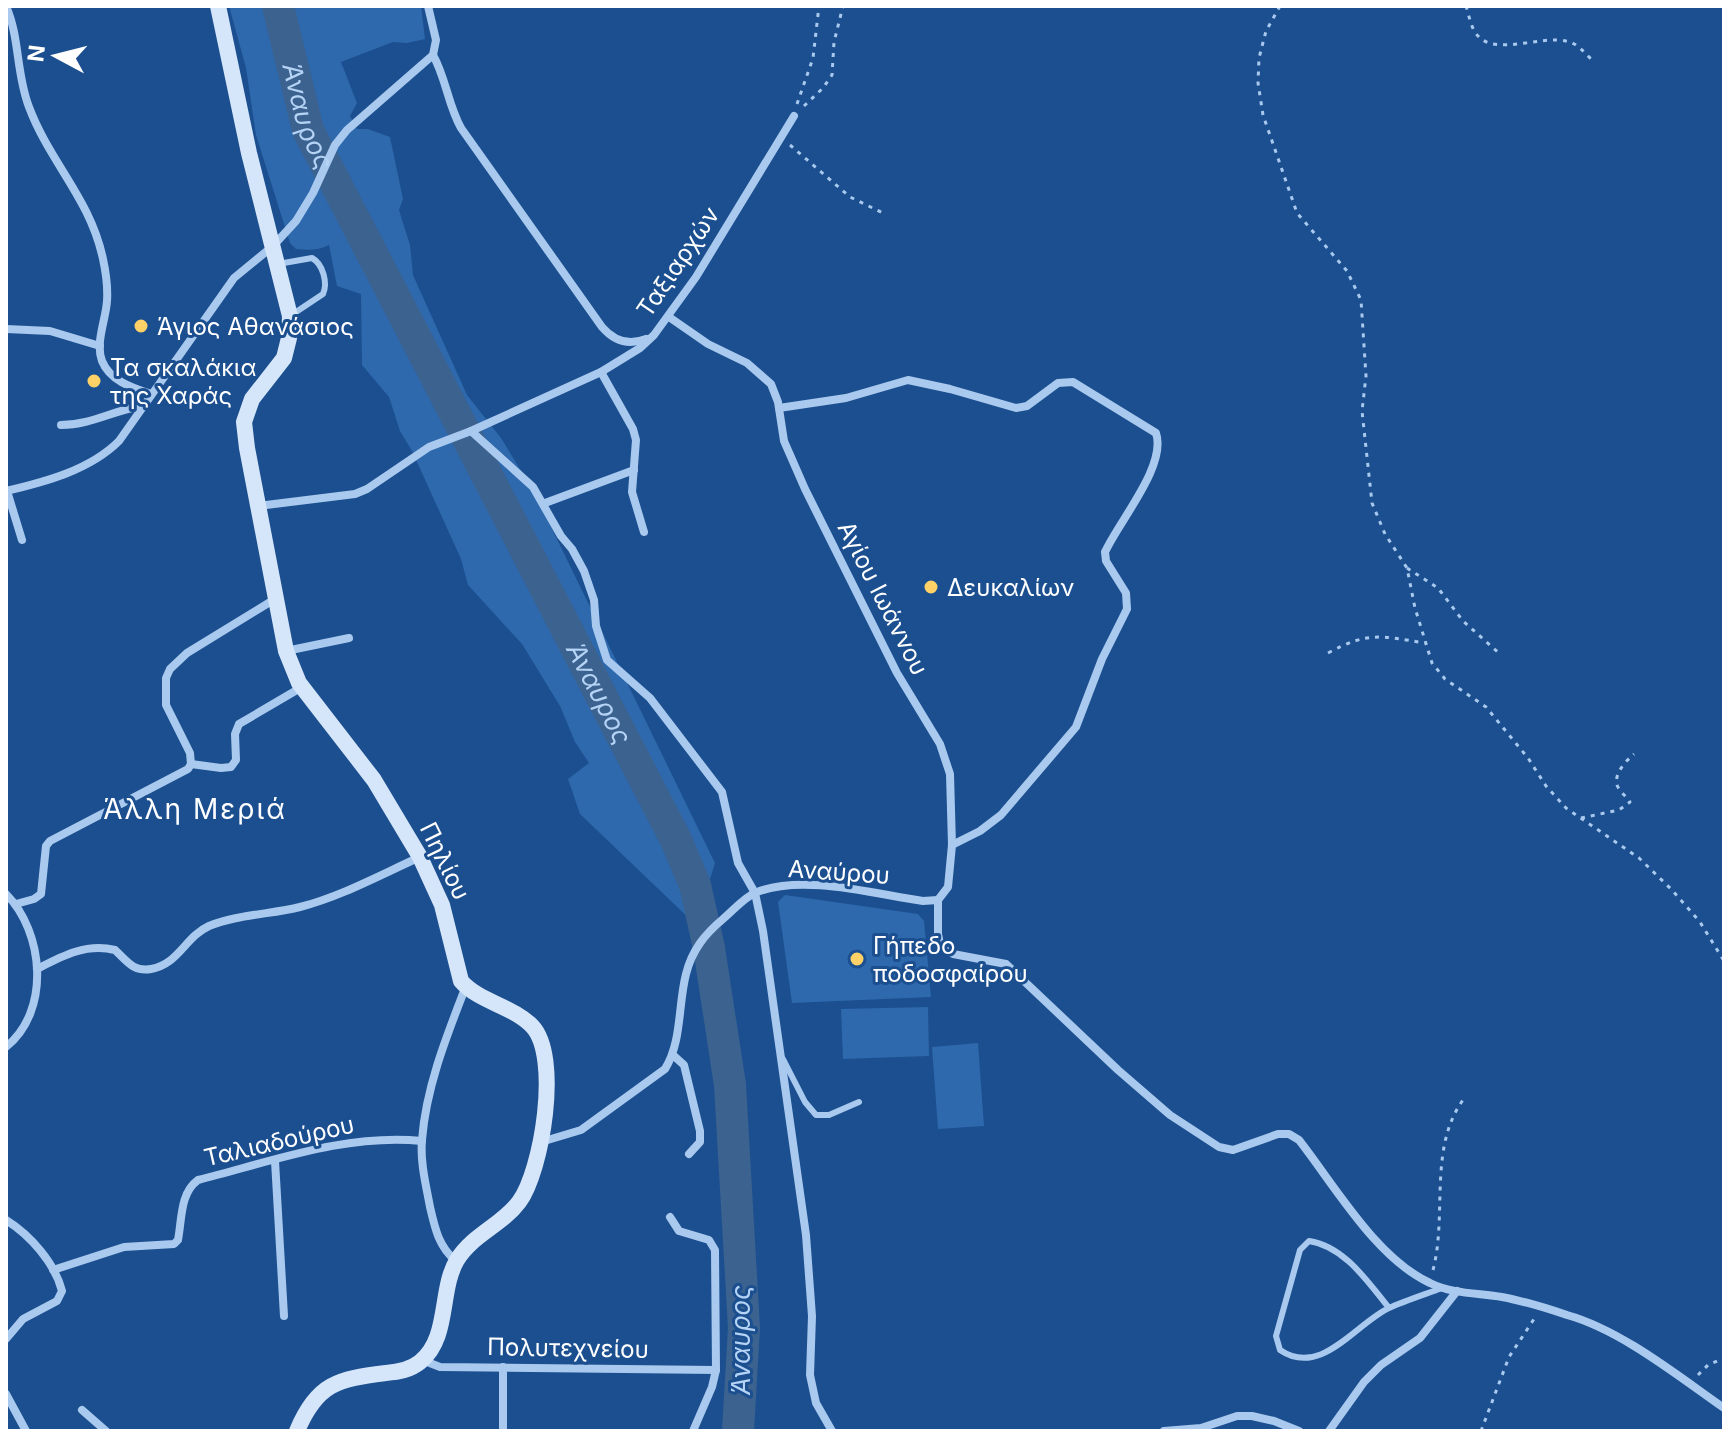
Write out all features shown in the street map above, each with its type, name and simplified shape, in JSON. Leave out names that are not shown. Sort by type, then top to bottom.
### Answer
[{"type":"main road","name":"Πηλίου","points":[[218,6],[249,153],[290,316],[290,334],[284,358],[252,399],[245,416],[245,439],[286,651],[302,686],[374,780],[420,857],[442,905],[456,968],[466,986]]},
{"type":"main road","points":[[297,1431],[312,1400],[334,1383],[399,1371],[421,1360],[434,1343],[449,1277],[456,1261],[468,1246],[506,1216],[532,1179],[540,1142],[545,1059],[538,1033],[521,1017],[466,986]]},
{"type":"street","points":[[6,6],[15,34],[20,77],[28,106],[45,143],[88,210],[99,241],[107,284],[100,346],[102,360],[113,376],[151,394]]},
{"type":"street","points":[[428,6],[436,40],[433,55],[452,112],[461,128],[602,327],[612,337],[626,342],[641,341],[654,335]]},
{"type":"street","points":[[22,540],[7,491],[63,474],[100,457],[119,441],[234,278],[273,246],[305,207],[335,145],[362,116],[433,55]]},
{"type":"street","name":"Ταξιαρχών","points":[[258,506],[355,494],[429,447],[601,372],[640,348],[669,317],[794,116]]},
{"type":"street","name":"Αγίου Ιωάννου","points":[[669,317],[694,335],[747,363],[761,373],[775,392],[784,441],[805,489],[897,673],[946,756],[950,774],[952,845],[948,887],[938,900],[941,948],[953,954],[1006,964],[1170,1115],[1219,1147],[1233,1150],[1278,1134],[1289,1134],[1299,1140],[1388,1252],[1430,1283]]},
{"type":"street","points":[[6,329],[50,331],[100,346]]},
{"type":"street","points":[[601,372],[636,440],[633,497],[644,532]]},
{"type":"street","points":[[779,408],[846,398],[908,380],[1016,408],[1027,406],[1053,385],[1067,381],[1156,433],[1158,446],[1152,467],[1105,552],[1106,561],[1126,593],[1127,609],[1102,659],[1076,727],[1001,815],[980,831],[952,845]]},
{"type":"street","points":[[61,425],[91,422],[142,406]]},
{"type":"street","points":[[469,431],[519,472],[545,503],[561,536],[584,571],[594,600],[596,626],[607,660],[650,698],[722,792],[738,863],[755,893],[763,931],[806,1235],[812,1306],[810,1375],[816,1403],[832,1431]]},
{"type":"street","points":[[545,503],[634,470]]},
{"type":"street","points":[[16,904],[41,894],[46,846],[50,841],[188,769],[190,753],[166,705],[166,678],[170,669],[187,653],[275,599]]},
{"type":"street","points":[[286,651],[349,638]]},
{"type":"street","points":[[191,764],[231,767],[236,758],[236,731],[242,721],[302,686]]},
{"type":"street","points":[[37,969],[63,955],[97,948],[115,950],[133,967],[154,968],[174,960],[191,940],[211,926],[329,899],[420,857]]},
{"type":"street","name":"Αναύρου","points":[[674,1056],[686,971],[698,943],[755,893],[780,886],[815,886],[923,901],[938,900]]},
{"type":"street","points":[[6,894],[16,904],[29,929],[37,969],[28,1020],[19,1035],[6,1047]]},
{"type":"street","points":[[456,1261],[444,1250],[435,1228],[424,1175],[422,1141],[432,1084],[466,986]]},
{"type":"street","points":[[540,1142],[581,1130],[665,1069],[674,1056],[684,1065],[700,1131],[700,1142],[689,1154]]},
{"type":"street","name":"Ταλιαδούρου","points":[[53,1270],[124,1247],[174,1244],[178,1240],[185,1195],[198,1180],[354,1143],[384,1139],[422,1141]]},
{"type":"street","points":[[275,1161],[284,1316]]},
{"type":"street","points":[[670,1217],[679,1231],[709,1240],[715,1250],[716,1370],[693,1431]]},
{"type":"street","points":[[6,1220],[25,1233],[53,1270],[60,1284],[61,1296],[23,1319],[6,1339]]},
{"type":"street","points":[[1430,1283],[1457,1291],[1503,1297],[1586,1321],[1629,1345],[1724,1408]]},
{"type":"street","points":[[1329,1431],[1364,1382],[1381,1365],[1420,1338],[1457,1291]]},
{"type":"street","name":"Πολυτεχνείου","points":[[421,1360],[440,1367],[716,1370]]},
{"type":"street","points":[[503,1367],[503,1431]]},
{"type":"street","points":[[6,1394],[26,1431]]},
{"type":"street","points":[[82,1410],[106,1431]]},
{"type":"street","points":[[1164,1431],[1201,1428],[1237,1416],[1252,1416],[1299,1431]]},
{"type":"lane","points":[[278,264],[312,258],[319,263],[326,285],[323,294],[290,316]]},
{"type":"lane","points":[[780,1052],[805,1102],[816,1115],[829,1115],[859,1102]]},
{"type":"lane","points":[[1389,1308],[1349,1262],[1330,1248],[1309,1241],[1300,1250],[1276,1336],[1280,1350],[1289,1357],[1309,1359],[1354,1334],[1389,1308],[1442,1288]]},
{"type":"path","points":[[794,116],[809,77],[816,45],[819,6]]},
{"type":"path","points":[[794,116],[832,75],[834,42],[843,6]]},
{"type":"path","points":[[1280,6],[1266,31],[1259,58],[1258,83],[1263,115],[1297,213],[1347,271],[1361,300],[1366,376],[1362,411],[1372,503],[1385,534],[1407,568],[1438,588],[1463,621],[1500,654]]},
{"type":"path","points":[[1466,6],[1475,34],[1484,41],[1501,44],[1564,40],[1578,47],[1592,60]]},
{"type":"path","points":[[782,138],[850,197],[883,213]]},
{"type":"path","points":[[1407,568],[1432,663],[1445,679],[1486,707],[1566,808],[1639,858],[1671,889],[1700,922],[1724,961]]},
{"type":"path","points":[[1328,653],[1352,640],[1369,636],[1425,643]]},
{"type":"path","points":[[1581,818],[1619,810],[1630,802],[1618,787],[1617,780],[1624,764],[1634,754]]},
{"type":"path","points":[[1430,1283],[1437,1256],[1443,1147],[1448,1126],[1466,1096]]},
{"type":"path","points":[[1481,1431],[1509,1357],[1541,1308]]},
{"type":"path","points":[[1689,1384],[1708,1365],[1724,1358]]},
{"type":"shaded area","points":[[229,6],[421,6],[425,39],[393,42],[341,62],[357,103],[350,116],[357,129],[368,129],[390,137],[403,199],[399,210],[410,245],[413,275],[467,395],[501,438],[534,492],[715,863],[696,925],[580,814],[568,779],[589,763],[575,742],[560,706],[522,644],[468,585],[461,559],[400,431],[389,397],[362,365],[361,294],[337,286],[329,245],[304,250],[296,249],[290,243],[256,135],[246,68]]},
{"type":"shaded area","name":"Γήπεδο ποδοσφαίρου","points":[[785,895],[918,914],[924,921],[931,997],[792,1003],[778,902]]},
{"type":"shaded area","points":[[928,1007],[929,1056],[843,1059],[841,1009]]},
{"type":"shaded area","points":[[978,1043],[984,1126],[938,1129],[932,1047]]},
{"type":"waterway","name":"Άναυρος","points":[[278,6],[308,130],[676,840],[695,885],[709,948],[730,1085],[744,1328],[738,1431]]},
{"type":"place","name":"Άγιος Αθανάσιος","points":[[141,326]]},
{"type":"place","name":"Τα σκαλάκια της Χαράς","points":[[94,381]]},
{"type":"place","name":"Δευκαλίων","points":[[931,587]]},
{"type":"place","name":"Γήπεδο ποδοσφαίρου","points":[[857,959]]},
{"type":"district","name":"Άλλη Μεριά","points":[[195,809]]}]
